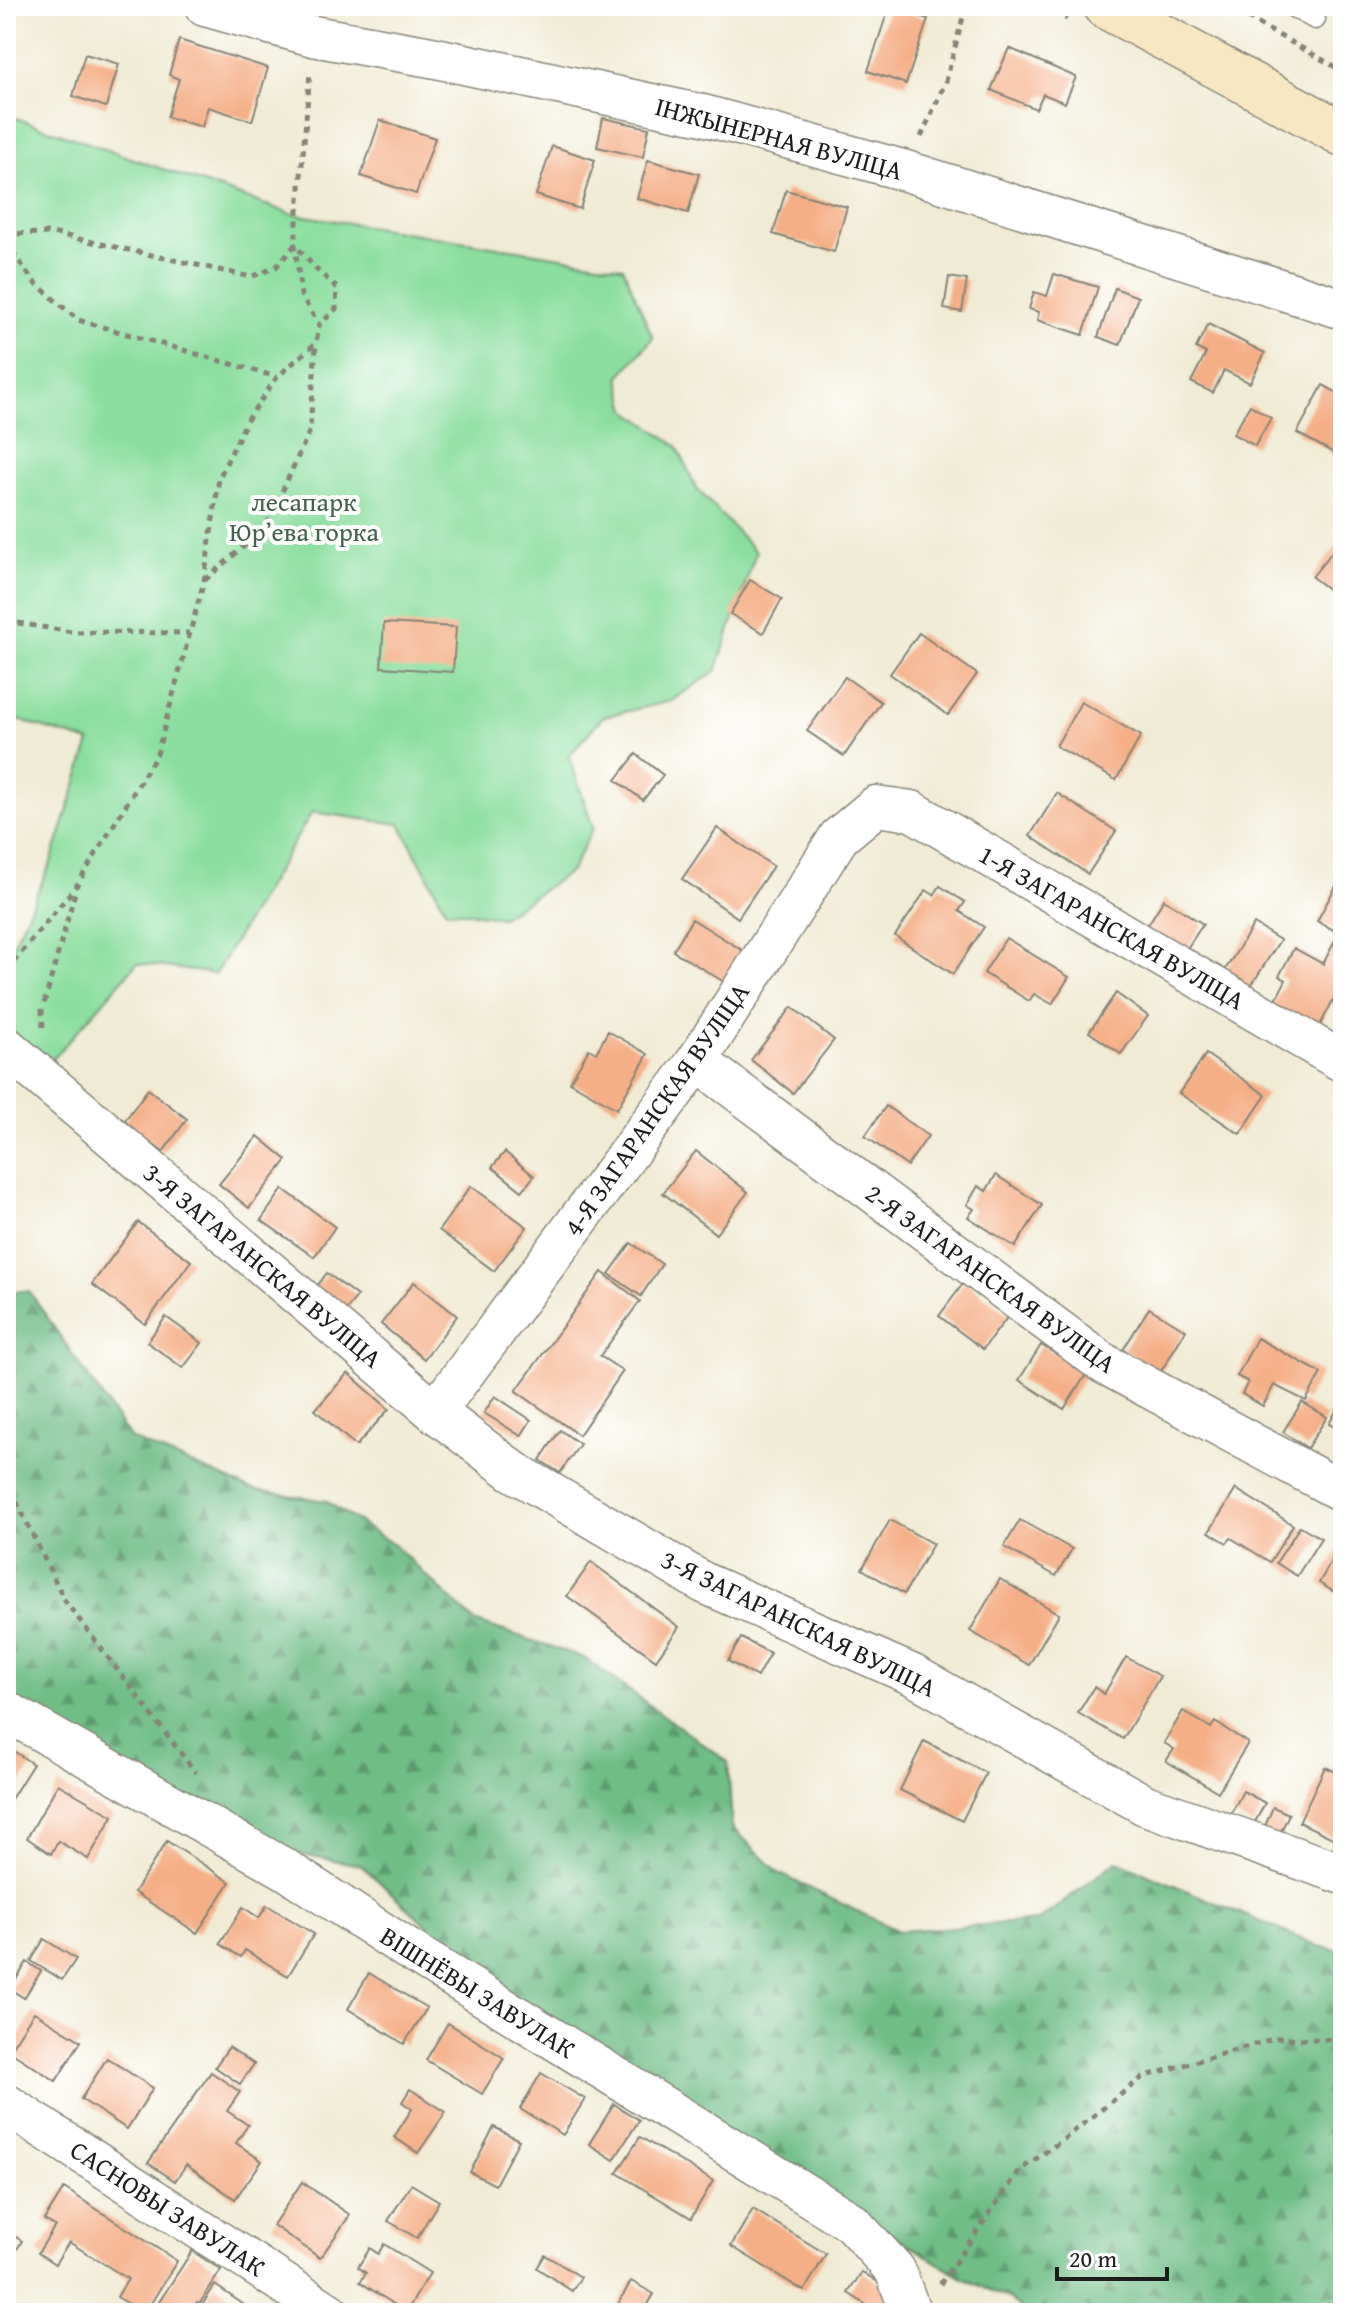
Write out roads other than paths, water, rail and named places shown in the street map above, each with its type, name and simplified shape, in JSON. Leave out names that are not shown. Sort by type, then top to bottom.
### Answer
[{"type":"main road","points":[[1105,6],[1343,134]]},
{"type":"street","name":"ІНЖЫНЕРНАЯ ВУЛІЦА","points":[[205,6],[313,36],[431,57],[703,115],[906,171],[1343,309]]},
{"type":"street","name":"4-Я ЗАГАРАНСКАЯ ВУЛІЦА","points":[[435,1412],[697,1061],[839,837],[876,806]]},
{"type":"street","name":"1-Я ЗАГАРАНСКАЯ ВУЛІЦА","points":[[876,806],[912,811],[1343,1062]]},
{"type":"street","name":"3-Я ЗАГАРАНСКАЯ ВУЛІЦА","points":[[6,1047],[435,1412],[513,1471],[704,1583],[913,1675],[1145,1805],[1343,1874]]},
{"type":"street","name":"2-Я ЗАГАРАНСКАЯ ВУЛІЦА","points":[[697,1061],[1103,1363],[1343,1492]]},
{"type":"street","name":"ВІШНЁВЫ ЗАВУЛАК","points":[[6,1711],[285,1869],[409,1950],[851,2222],[925,2300]]},
{"type":"street","name":"САСНОВЫ ЗАВУЛАК","points":[[6,2104],[329,2313]]},
{"type":"lane","points":[[1291,6],[1315,19]]},
{"type":"park label","name":"лесапарк Юрʼева горка","points":[[304,516]]}]
